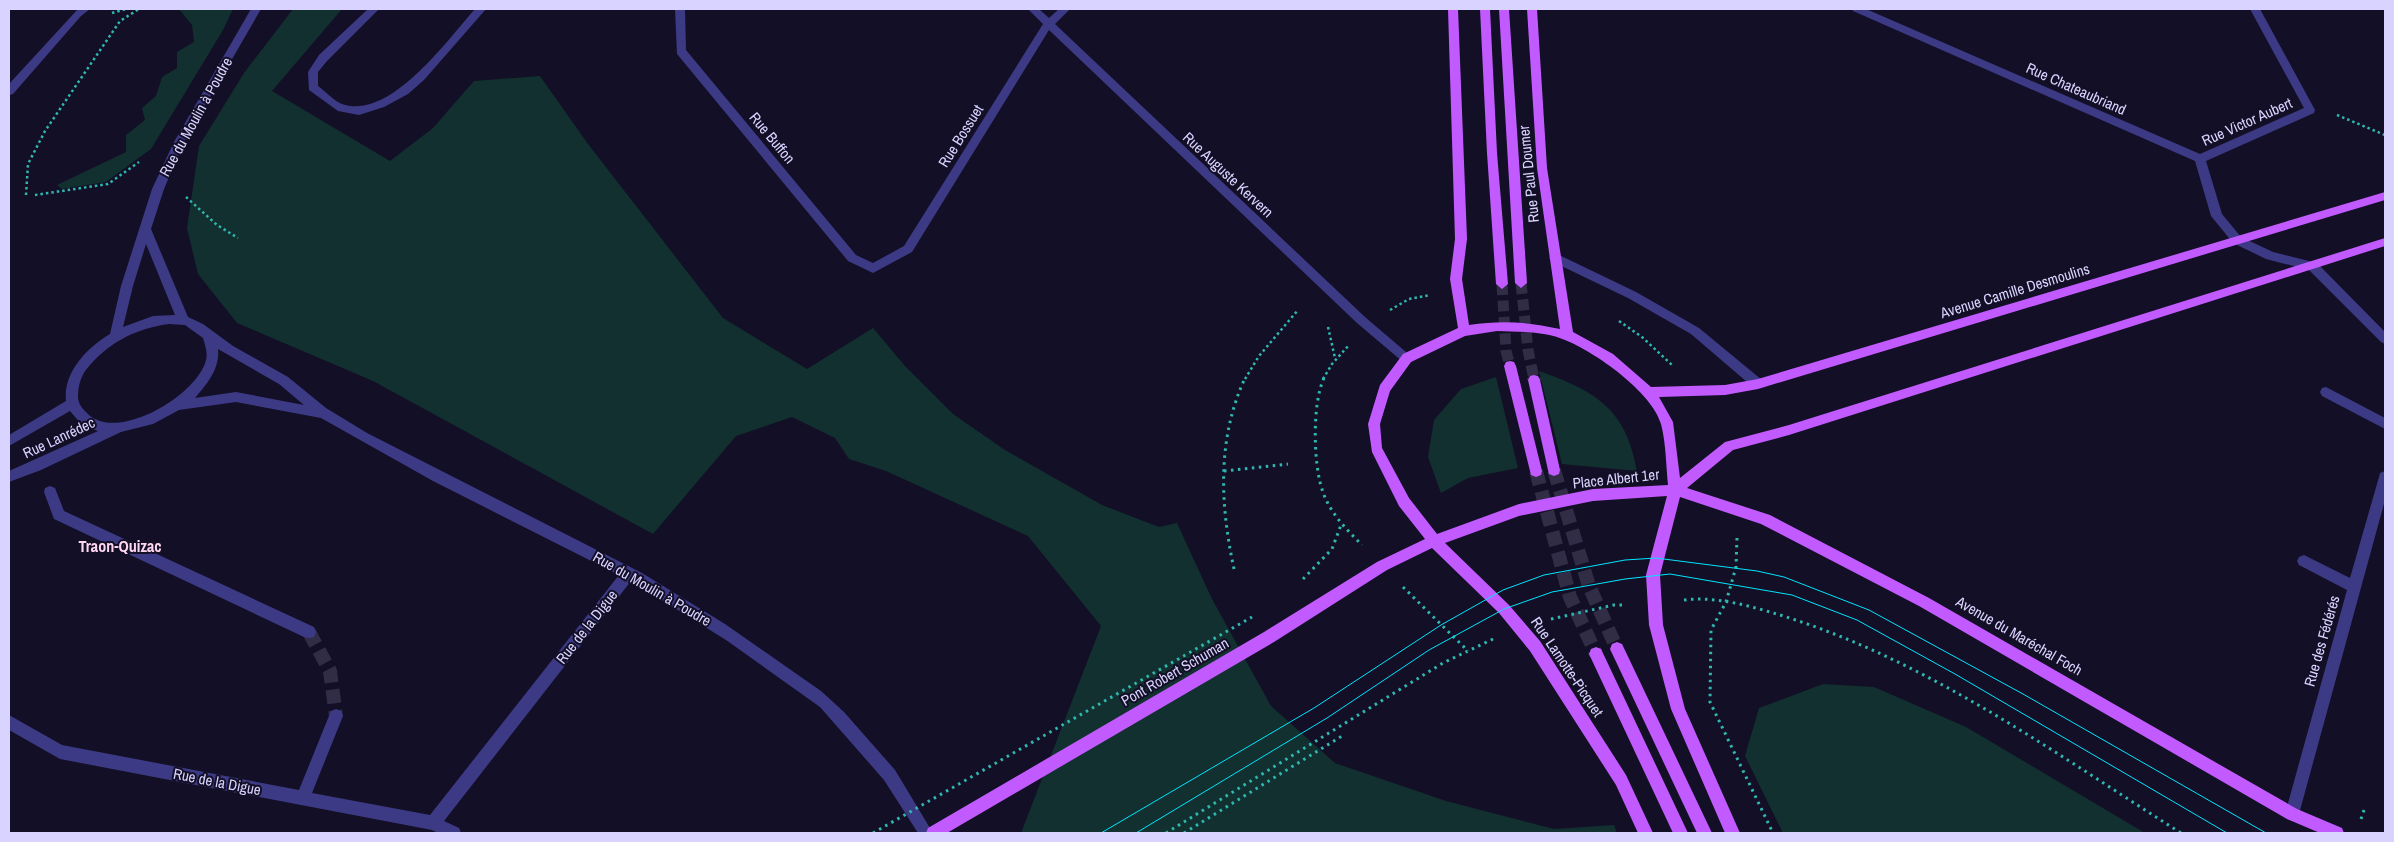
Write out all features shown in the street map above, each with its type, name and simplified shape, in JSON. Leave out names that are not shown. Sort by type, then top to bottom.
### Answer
[{"type":"main road","points":[[1453,9],[1461,239],[1456,279],[1464,332]]},
{"type":"main road","points":[[1485,9],[1492,153],[1502,284]]},
{"type":"main road","points":[[1504,9],[1521,283]]},
{"type":"main road","name":"Rue Paul Doumer","points":[[1532,9],[1542,168],[1567,335]]},
{"type":"main road","name":"Avenue Camille Desmoulins","points":[[1649,392],[1725,390],[1758,384],[2385,196]]},
{"type":"main road","points":[[1733,833],[1678,709],[1656,624],[1653,575],[1676,490],[1729,446],[1789,430],[2385,242]]},
{"type":"main road","name":"Place Albert 1er","points":[[1497,326],[1532,328],[1567,335],[1609,358],[1649,392],[1667,422],[1676,490],[1592,495],[1519,510],[1434,541],[1404,502],[1376,448],[1374,424],[1384,389],[1407,358],[1446,338],[1464,332],[1497,326]]},
{"type":"main road","points":[[1510,366],[1536,471]]},
{"type":"main road","points":[[1534,380],[1554,470]]},
{"type":"main road","name":"Avenue du Maréchal Foch","points":[[1676,490],[1765,519],[1924,602],[2292,814],[2336,833]]},
{"type":"main road","name":"Pont Robert Schuman","points":[[933,833],[1268,637],[1382,566],[1434,541]]},
{"type":"main road","name":"Rue Lamotte-Picquet","points":[[1434,541],[1498,603],[1535,646],[1620,780],[1646,833]]},
{"type":"main road","points":[[1616,649],[1705,833]]},
{"type":"main road","name":"Rue Lamotte-Picquet","points":[[1596,654],[1681,833]]},
{"type":"street","points":[[9,91],[77,14],[85,9]]},
{"type":"street","name":"Rue du Moulin à Poudre","points":[[115,337],[127,286],[158,189],[179,142],[256,9]]},
{"type":"street","points":[[374,9],[323,58],[313,72],[313,87],[338,107],[359,110],[380,104],[404,91],[420,77],[481,9]]},
{"type":"street","name":"Rue Buffon","points":[[680,9],[681,51],[852,258],[873,268]]},
{"type":"street","name":"Rue Auguste Kervern","points":[[1033,9],[1370,326],[1407,358]]},
{"type":"street","name":"Rue Bossuet","points":[[873,268],[908,249],[1048,24],[1065,9]]},
{"type":"street","name":"Rue Chateaubriand","points":[[1857,9],[2200,159]]},
{"type":"street","name":"Rue Victor Aubert","points":[[2200,159],[2310,110],[2255,9]]},
{"type":"street","points":[[2200,159],[2217,216],[2237,240],[2270,256],[2313,266],[2385,339]]},
{"type":"street","points":[[72,404],[72,389],[82,365],[93,352],[126,330],[167,319],[183,320],[146,230]]},
{"type":"street","points":[[1554,258],[1632,295],[1695,331],[1758,384]]},
{"type":"street","name":"Rue du Moulin à Poudre","points":[[183,320],[197,325],[209,336],[292,386],[323,414],[441,478],[629,573],[736,638],[827,704],[895,781],[926,833]]},
{"type":"street","name":"Rue du Moulin à Poudre","points":[[72,404],[79,414],[89,422],[104,427],[140,424],[158,418],[179,405],[200,385],[208,373],[213,360],[209,336]]},
{"type":"street","points":[[2326,392],[2385,424]]},
{"type":"street","name":"Rue du Moulin à Poudre","points":[[179,405],[236,397],[323,414]]},
{"type":"street","name":"Rue Lanrédec","points":[[9,442],[72,404]]},
{"type":"street","name":"Rue Lanrédec","points":[[9,477],[40,466],[85,442],[122,427]]},
{"type":"street","name":"Rue des Fédérés","points":[[2292,814],[2385,477]]},
{"type":"street","points":[[50,492],[59,515],[309,632]]},
{"type":"street","points":[[2304,560],[2354,587]]},
{"type":"street","name":"Rue de la Digue","points":[[433,824],[629,573]]},
{"type":"street","points":[[303,798],[336,716]]},
{"type":"street","name":"Rue de la Digue","points":[[9,722],[60,752],[433,824],[454,833]]},
{"type":"path","points":[[26,195],[28,164],[45,131],[120,22],[139,9]]},
{"type":"path","points":[[2338,116],[2385,135]]},
{"type":"path","points":[[35,196],[108,184],[140,162]]},
{"type":"path","points":[[182,193],[217,225],[238,238]]},
{"type":"path","points":[[1298,584],[1332,549],[1341,525],[1322,491],[1317,450],[1320,386],[1335,358],[1370,326],[1395,306],[1409,299],[1433,295]]},
{"type":"path","points":[[1234,569],[1226,534],[1224,471],[1224,453],[1233,406],[1248,372],[1298,310]]},
{"type":"path","points":[[1224,471],[1288,464]]},
{"type":"path","points":[[1739,510],[1736,567],[1726,602],[1711,630],[1710,702],[1773,833]]},
{"type":"path","points":[[1692,599],[1747,605],[1838,634],[1948,687],[2182,833]]},
{"type":"path","points":[[873,833],[1260,612]]},
{"type":"path","points":[[1166,833],[1443,664],[1468,651]]},
{"type":"path","points":[[1184,833],[1342,736]]},
{"type":"green space","points":[[179,9],[233,9],[223,30],[151,149],[106,182],[62,189],[57,185],[126,152],[126,135],[145,120],[142,108],[156,96],[162,77],[177,68],[177,52],[194,42],[192,25]]},
{"type":"green space","points":[[293,9],[342,9],[272,91],[390,161],[433,128],[474,81],[540,76],[588,144],[723,318],[807,369],[873,328],[905,366],[953,414],[1005,450],[1102,505],[1159,527],[1177,523],[1212,599],[1271,706],[1335,763],[1446,801],[1554,829],[1614,825],[1617,833],[1021,833],[1101,626],[1028,536],[886,471],[849,459],[835,438],[792,417],[736,436],[653,534],[373,381],[237,323],[198,274],[187,228],[199,146],[244,73]]},
{"type":"green space","points":[[1539,371],[1576,386],[1605,405],[1616,417],[1625,432],[1632,449],[1637,471],[1562,464]]},
{"type":"green space","points":[[1496,377],[1518,468],[1468,478],[1441,493],[1428,457],[1434,420],[1461,389]]},
{"type":"green space","points":[[1823,684],[1874,687],[1966,727],[2145,833],[1783,833],[1745,756],[1759,708]]},
{"type":"tunnel","points":[[1521,283],[1528,350],[1534,379]]},
{"type":"tunnel","points":[[1502,284],[1506,351],[1510,366]]},
{"type":"tunnel","points":[[1554,470],[1589,586],[1617,649]]},
{"type":"tunnel","points":[[1536,471],[1570,597],[1596,654]]},
{"type":"tunnel","points":[[309,632],[330,671],[336,716]]},
{"type":"tram line","points":[[1101,833],[1314,708],[1441,625],[1503,590],[1544,575],[1625,560],[1656,558],[1757,571],[1784,577],[1869,610],[2023,694],[2266,833]]},
{"type":"tram line","points":[[1136,833],[1327,718],[1429,650],[1504,609],[1552,592],[1625,579],[1670,574],[1792,595],[1857,620],[1955,674],[2227,833]]},
{"type":"district","name":"Traon-Quizac","points":[[120,546]]}]
